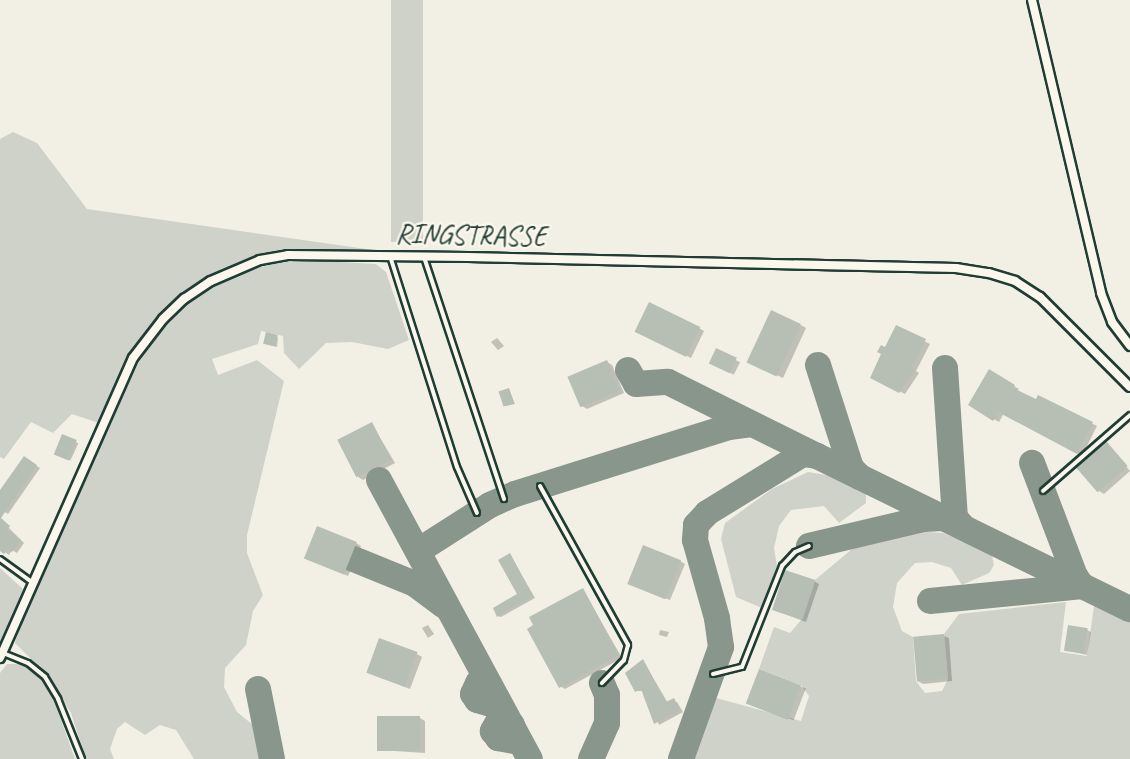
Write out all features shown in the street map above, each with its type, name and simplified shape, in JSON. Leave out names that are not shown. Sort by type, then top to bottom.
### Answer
[{"type":"street","points":[[1032,0],[1101,293],[1112,322],[1130,346]]},
{"type":"street","name":"RINGSTRASSE","points":[[1,655],[133,358],[184,299],[210,281],[260,260],[288,255],[424,256],[956,268],[989,273],[1015,281],[1040,297],[1130,387]]},
{"type":"lane","points":[[390,256],[457,467],[477,513]]},
{"type":"lane","points":[[424,256],[504,499]]},
{"type":"lane","points":[[1043,491],[1130,415]]},
{"type":"lane","points":[[540,486],[628,645],[624,660],[602,683]]},
{"type":"lane","points":[[713,674],[742,667],[782,566],[795,552],[809,546]]},
{"type":"lane","points":[[0,559],[33,583]]},
{"type":"lane","points":[[1,655],[28,663],[45,677],[58,699],[82,759]]},
{"type":"shaded area","points":[[391,0],[423,0],[423,242],[391,242]]},
{"type":"shaded area","points":[[13,132],[37,143],[87,209],[373,250],[274,254],[233,265],[198,283],[165,309],[140,339],[122,370],[99,423],[72,414],[53,433],[31,422],[4,459],[0,457],[0,139]]},
{"type":"shaded area","points":[[301,260],[376,264],[386,272],[409,340],[388,349],[352,342],[326,343],[299,369],[284,353],[283,336],[261,331],[258,344],[212,359],[218,375],[257,360],[284,381],[247,535],[247,553],[263,595],[253,611],[246,645],[225,668],[224,687],[237,712],[252,724],[260,759],[194,759],[176,730],[160,725],[145,735],[125,722],[117,729],[110,749],[114,759],[86,759],[71,713],[49,677],[15,643],[22,619],[137,365],[162,330],[190,303],[225,280],[267,265]]},
{"type":"shaded area","points":[[808,472],[838,477],[866,490],[866,503],[839,523],[824,506],[791,510],[779,526],[774,548],[777,566],[762,608],[736,597],[721,539],[725,523],[772,489]]},
{"type":"shaded area","points":[[915,531],[943,533],[963,541],[992,556],[994,565],[989,573],[962,585],[951,568],[932,562],[915,563],[897,583],[893,607],[902,631],[913,637],[916,681],[925,693],[942,691],[948,679],[944,634],[959,614],[1066,602],[1060,652],[1087,656],[1094,606],[1130,622],[1130,759],[693,759],[716,698],[801,721],[809,696],[801,685],[759,669],[774,627],[790,633],[801,620],[815,580],[852,549]]},
{"type":"shaded area","points":[[0,568],[23,589],[0,647]]},
{"type":"shaded area","points":[[7,664],[21,664],[38,674],[51,692],[75,759],[0,759],[0,673]]},
{"type":"building","points":[[649,302],[700,327],[686,357],[635,332]]},
{"type":"building","points":[[771,310],[801,324],[776,377],[746,363]]},
{"type":"building","points":[[896,325],[926,339],[912,367],[915,369],[899,393],[870,378],[881,354],[877,352],[881,345],[885,347]]},
{"type":"building","points":[[266,332],[278,335],[275,347],[263,344]]},
{"type":"building","points":[[716,348],[737,358],[730,373],[709,363]]},
{"type":"building","points":[[607,360],[620,390],[580,407],[567,377]]},
{"type":"building","points":[[989,369],[1015,385],[1013,388],[1036,399],[1038,395],[1093,422],[1077,454],[998,412],[993,421],[968,405]]},
{"type":"building","points":[[509,388],[514,403],[503,407],[499,391]]},
{"type":"building","points":[[372,422],[391,459],[356,477],[337,440]]},
{"type":"building","points":[[62,434],[77,440],[69,460],[54,454]]},
{"type":"building","points":[[1106,441],[1128,466],[1097,492],[1076,467]]},
{"type":"building","points":[[24,456],[37,465],[1,518],[10,526],[7,530],[21,540],[12,552],[8,549],[4,554],[0,551],[0,490]]},
{"type":"building","points":[[317,526],[357,542],[344,575],[304,558]]},
{"type":"building","points":[[643,545],[681,560],[665,599],[627,584]]},
{"type":"building","points":[[510,553],[533,596],[497,617],[493,608],[517,594],[498,560]]},
{"type":"building","points":[[785,570],[815,580],[802,620],[772,610]]},
{"type":"building","points":[[583,588],[619,655],[559,688],[527,629],[533,625],[529,617]]},
{"type":"building","points":[[1068,625],[1088,628],[1084,654],[1064,651]]},
{"type":"building","points":[[944,634],[948,679],[917,682],[913,637]]},
{"type":"building","points":[[379,638],[418,652],[405,687],[366,673]]},
{"type":"building","points":[[643,659],[666,702],[674,698],[680,710],[654,724],[641,689],[635,692],[625,673]]},
{"type":"building","points":[[759,669],[801,685],[788,720],[746,704]]},
{"type":"building","points":[[377,716],[420,716],[420,751],[377,751]]},
{"type":"taxiway","points":[[818,365],[851,468],[860,477]]},
{"type":"taxiway","points":[[945,368],[955,518],[963,527]]},
{"type":"taxiway","points":[[628,370],[636,384],[668,382],[817,456]]},
{"type":"taxiway","points":[[418,551],[490,505],[515,494],[729,427],[752,424]]},
{"type":"taxiway","points":[[681,759],[721,647],[717,618],[695,540],[696,525],[707,513],[803,454],[817,456],[1130,609]]},
{"type":"taxiway","points":[[930,601],[1082,586],[1075,576],[1032,463]]},
{"type":"taxiway","points":[[379,480],[530,759]]},
{"type":"taxiway","points":[[809,546],[923,519],[943,518]]},
{"type":"taxiway","points":[[351,558],[415,584],[444,606]]},
{"type":"taxiway","points":[[490,686],[478,683],[473,694],[477,700],[495,705]]},
{"type":"taxiway","points":[[591,759],[607,723],[607,695],[602,683]]},
{"type":"taxiway","points":[[258,689],[272,759]]},
{"type":"taxiway","points":[[512,725],[499,720],[493,731],[498,738],[513,741]]}]
